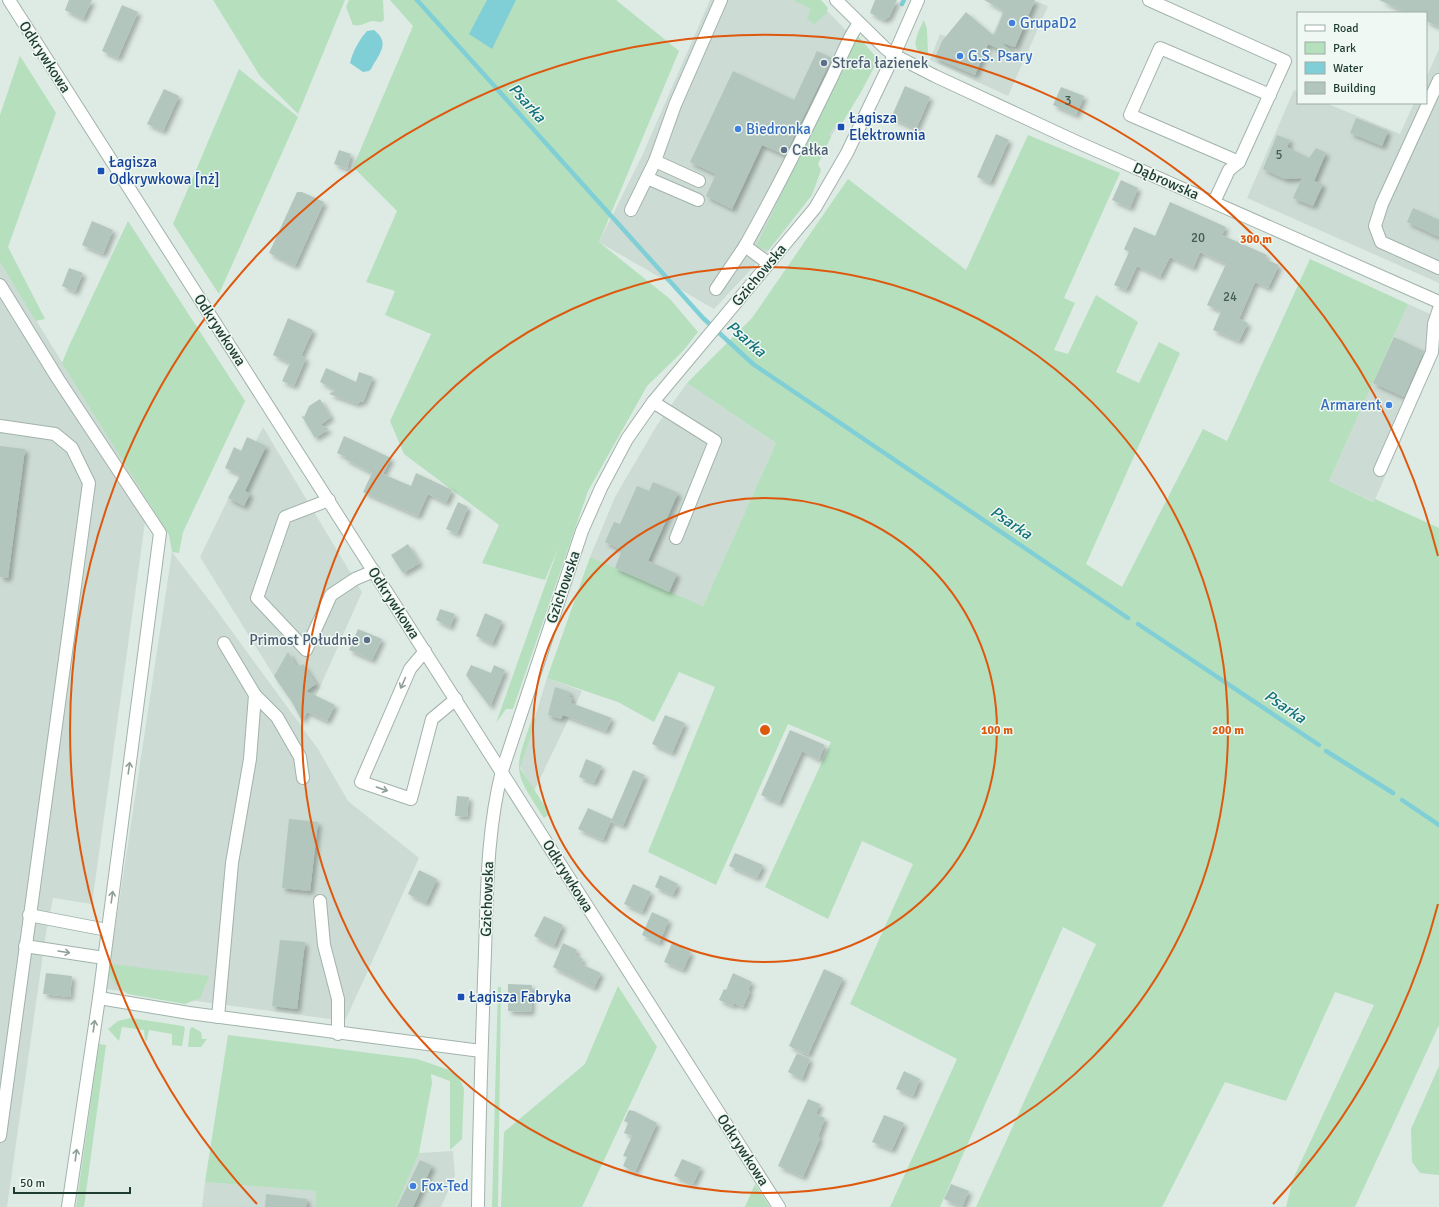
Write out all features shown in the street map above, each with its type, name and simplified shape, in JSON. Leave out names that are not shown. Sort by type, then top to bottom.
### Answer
[{"type":"street","name":"Odkrywkowa","points":[[9,0],[779,1207]]},
{"type":"street","points":[[631,210],[655,161],[675,105],[721,0]]},
{"type":"street","name":"Dąbrowska","points":[[836,0],[859,24],[894,55],[1077,142],[1439,302]]},
{"type":"street","name":"Gzichowska","points":[[478,1207],[481,1051],[489,846],[496,795],[502,771],[582,531],[601,488],[626,439],[653,402],[696,349],[814,208],[847,153],[894,55],[918,0]]},
{"type":"street","points":[[1149,0],[1285,61],[1239,162],[1229,170],[1214,202]]},
{"type":"street","points":[[716,289],[745,246],[787,170],[841,60],[853,29],[859,24]]},
{"type":"street","points":[[1239,162],[1130,115],[1160,48],[1270,95]]},
{"type":"street","points":[[1439,80],[1382,204],[1375,226],[1381,242],[1439,268]]},
{"type":"street","points":[[655,161],[699,181]]},
{"type":"street","points":[[647,178],[698,200]]},
{"type":"street","points":[[745,246],[768,264]]},
{"type":"street","points":[[0,285],[58,379],[160,533],[99,998],[68,1207]]},
{"type":"street","points":[[1380,470],[1432,352],[1434,324],[1439,310]]},
{"type":"street","points":[[653,402],[715,441],[676,538]]},
{"type":"street","points":[[0,426],[55,434],[72,448],[89,483],[0,1136]]},
{"type":"street","points":[[329,500],[285,517],[257,598],[306,650],[331,595],[355,579],[374,571]]},
{"type":"street","points":[[224,643],[255,695],[281,723],[300,757],[303,778]]},
{"type":"street","points":[[425,651],[410,669],[360,782],[411,799],[432,719],[456,699]]},
{"type":"street","points":[[218,1017],[232,863],[250,759],[255,695]]},
{"type":"street","points":[[320,901],[324,945],[338,999],[340,1023],[338,1034]]},
{"type":"street","points":[[29,915],[107,930]]},
{"type":"street","points":[[25,946],[104,958]]},
{"type":"street","points":[[99,998],[338,1034],[481,1051]]},
{"type":"shaded area","points":[[710,0],[817,0],[873,59],[866,80],[817,159],[817,182],[805,204],[770,249],[714,309],[599,242],[642,156]]},
{"type":"shaded area","points":[[1008,0],[1033,0],[1048,6],[1008,96],[930,60],[940,34],[984,53]]},
{"type":"shaded area","points":[[1439,49],[1439,283],[1247,198],[1294,90],[1297,91],[1297,104],[1328,104],[1400,134],[1414,104],[1427,104],[1427,76]]},
{"type":"shaded area","points":[[0,262],[148,501],[92,904],[53,898],[46,933],[7,1207],[0,1207]]},
{"type":"shaded area","name":"Armarent","points":[[1408,304],[1439,318],[1439,352],[1374,502],[1329,481]]},
{"type":"shaded area","points":[[687,383],[776,443],[703,606],[590,557],[615,497],[657,425]]},
{"type":"shaded area","name":"Primost Południe","points":[[263,427],[362,592],[316,696],[302,721],[292,702],[274,676],[200,557]]},
{"type":"shaded area","points":[[172,552],[318,749],[348,801],[419,858],[345,1021],[106,989]]},
{"type":"shaded area","points":[[547,678],[582,691],[534,791],[520,766]]},
{"type":"shaded area","points":[[453,1151],[455,1176],[441,1207],[396,1207],[419,1153]]},
{"type":"shaded area","points":[[205,1182],[316,1191],[315,1207],[202,1207]]},
{"type":"green space","points":[[213,0],[345,0],[298,114],[260,76]]},
{"type":"green space","points":[[349,0],[383,0],[384,20],[380,22],[371,21],[360,25],[353,25],[346,7]]},
{"type":"green space","points":[[390,0],[616,0],[679,51],[599,242],[670,299],[698,332],[683,351],[647,386],[588,491],[513,709],[506,709],[496,723],[559,546],[545,580],[482,563],[499,525],[404,454],[390,421],[431,334],[385,315],[395,291],[366,282],[397,211],[353,167],[413,26]]},
{"type":"green space","points":[[793,0],[821,0],[828,8],[826,14],[814,24],[807,19],[811,9]]},
{"type":"green space","points":[[924,20],[927,29],[928,54],[921,53],[917,50],[916,45],[917,35]]},
{"type":"green space","points":[[858,36],[875,56],[877,62],[841,125],[836,123],[829,135],[831,137],[818,164],[821,170],[812,195],[768,250],[756,247]]},
{"type":"green space","points":[[20,56],[56,113],[8,247],[45,319],[36,321],[0,262],[0,115]]},
{"type":"green space","points":[[239,69],[298,117],[219,294],[173,224]]},
{"type":"green space","points":[[1028,135],[1120,173],[1064,298],[1075,303],[1054,350],[1068,354],[1096,295],[1138,322],[1116,372],[1139,383],[1159,342],[1180,353],[1086,564],[1122,587],[1203,429],[1227,441],[1310,259],[1408,304],[1329,481],[1373,502],[1375,499],[1439,528],[1439,1025],[1355,1207],[1286,1207],[1293,1179],[1374,1005],[1335,992],[1286,1101],[1225,1082],[1162,1207],[976,1207],[1096,944],[1063,927],[940,1207],[890,1207],[957,1059],[850,1004],[913,864],[862,841],[828,919],[765,887],[831,742],[788,724],[716,885],[648,852],[715,687],[679,672],[654,722],[618,702],[547,678],[590,557],[703,606],[776,443],[687,383],[752,318],[848,179],[966,270]]},
{"type":"green space","points":[[128,221],[245,401],[183,532],[179,553],[172,552],[169,535],[62,363]]},
{"type":"green space","points":[[535,718],[536,720],[520,768],[550,814],[544,818],[526,790],[519,771],[519,761],[522,750],[532,719]]},
{"type":"green space","points":[[110,964],[209,976],[200,998],[185,1004],[128,994],[116,985],[109,975]]},
{"type":"green space","points":[[618,986],[657,1047],[582,1207],[501,1207],[504,1132],[585,1064]]},
{"type":"green space","points":[[498,987],[501,987],[498,1207],[492,1207]]},
{"type":"green space","points":[[131,1018],[183,1026],[185,1028],[182,1046],[172,1045],[172,1034],[149,1030],[147,1040],[145,1041],[144,1030],[122,1027],[119,1041],[108,1029],[118,1021]]},
{"type":"green space","points":[[192,1027],[201,1032],[202,1039],[207,1039],[201,1047],[188,1047],[190,1029]]},
{"type":"green space","points":[[228,1035],[417,1059],[452,1071],[459,1077],[464,1089],[462,1139],[450,1150],[450,1081],[431,1074],[432,1083],[419,1153],[396,1207],[315,1207],[316,1191],[205,1182]]},
{"type":"green space","points":[[99,1044],[106,1045],[84,1207],[76,1207]]},
{"type":"green space","points":[[1439,1066],[1439,1175],[1420,1173],[1412,1162],[1411,1129]]},
{"type":"green space","points":[[755,1184],[770,1207],[745,1207]]},
{"type":"water","points":[[487,0],[516,0],[492,49],[469,34]]},
{"type":"water","points":[[374,30],[382,39],[382,49],[371,69],[363,72],[350,63],[361,38],[367,31]]},
{"type":"building","points":[[69,0],[92,0],[83,19],[65,10]]},
{"type":"building","points":[[875,0],[897,0],[889,17],[884,20],[870,13]]},
{"type":"building","points":[[984,0],[1035,0],[1015,47],[1002,43],[1012,52],[1011,54],[988,44],[975,75],[935,58],[942,41],[966,12],[994,36],[1004,11]]},
{"type":"building","points":[[1379,0],[1439,0],[1439,27],[1427,21],[1427,12],[1406,12]]},
{"type":"building","points":[[122,5],[138,12],[118,58],[102,51]]},
{"type":"building","name":"Biedronka","points":[[817,51],[832,58],[785,155],[762,145],[732,209],[706,196],[716,174],[690,162],[733,71],[794,100]]},
{"type":"building","points":[[905,86],[930,97],[916,129],[891,118]]},
{"type":"building","points":[[1061,87],[1084,96],[1076,115],[1053,105]]},
{"type":"building","points":[[164,89],[179,96],[163,131],[147,124]]},
{"type":"building","points":[[1356,118],[1388,131],[1382,146],[1350,133]]},
{"type":"building","points":[[996,134],[1009,140],[990,183],[977,177]]},
{"type":"building","points":[[1277,135],[1290,140],[1287,147],[1309,158],[1316,148],[1326,153],[1314,181],[1323,184],[1313,206],[1293,198],[1302,178],[1285,179],[1263,169]]},
{"type":"building","points":[[339,150],[351,154],[347,169],[334,164]]},
{"type":"building","points":[[1121,180],[1138,188],[1130,208],[1112,200]]},
{"type":"building","points":[[297,192],[302,192],[324,202],[295,266],[269,253]]},
{"type":"building","points":[[1170,202],[1226,227],[1222,235],[1267,255],[1265,259],[1279,265],[1268,288],[1255,282],[1239,319],[1248,323],[1239,341],[1213,330],[1221,311],[1207,305],[1226,264],[1200,252],[1193,268],[1170,257],[1160,277],[1137,266],[1126,290],[1114,285],[1129,252],[1124,249],[1134,227],[1155,236]]},
{"type":"building","points":[[1413,208],[1439,220],[1439,237],[1407,222]]},
{"type":"building","points":[[92,221],[113,230],[103,254],[82,245]]},
{"type":"building","points":[[69,268],[83,273],[75,292],[62,286]]},
{"type":"building","points":[[288,318],[313,330],[301,356],[306,358],[294,386],[282,381],[290,363],[273,355]]},
{"type":"building","points":[[1394,337],[1424,351],[1404,397],[1373,383]]},
{"type":"building","points":[[326,368],[356,382],[359,372],[373,377],[363,402],[360,401],[358,404],[329,394],[335,390],[320,382]]},
{"type":"building","points":[[320,399],[331,417],[320,425],[329,429],[315,438],[301,415],[304,417],[309,406]]},
{"type":"building","points":[[344,436],[391,458],[383,474],[411,486],[416,473],[452,490],[446,503],[428,494],[418,516],[363,492],[372,473],[345,459],[346,457],[337,453]]},
{"type":"building","points":[[247,437],[266,446],[245,491],[250,494],[244,506],[228,498],[241,475],[225,468],[234,447],[241,451]]},
{"type":"building","points":[[0,446],[25,449],[8,578],[0,577]]},
{"type":"building","points":[[653,482],[678,493],[648,561],[677,574],[669,592],[615,568],[622,550],[605,542],[614,522],[620,524],[637,486],[649,491]]},
{"type":"building","points":[[458,502],[468,507],[457,534],[446,529]]},
{"type":"building","points":[[408,544],[420,563],[403,573],[391,555]]},
{"type":"building","points":[[440,609],[455,614],[450,627],[436,620]]},
{"type":"building","points":[[485,613],[502,621],[492,644],[476,636]]},
{"type":"building","points":[[358,629],[382,639],[372,660],[349,650]]},
{"type":"building","points":[[288,652],[297,667],[303,664],[316,684],[306,691],[335,705],[327,721],[307,712],[302,721],[292,702],[274,676]]},
{"type":"building","points":[[471,665],[491,673],[494,665],[505,670],[490,707],[466,675]]},
{"type":"building","points":[[555,687],[570,692],[569,697],[572,698],[571,703],[612,718],[606,731],[563,715],[561,719],[548,715]]},
{"type":"building","points":[[665,715],[685,723],[672,753],[652,744]]},
{"type":"building","points":[[790,730],[825,745],[819,760],[802,751],[779,803],[761,795]]},
{"type":"building","points":[[586,759],[602,766],[594,783],[579,777]]},
{"type":"building","points":[[633,770],[645,775],[623,826],[611,821],[603,840],[578,829],[588,808],[612,819]]},
{"type":"building","points":[[457,796],[469,797],[467,817],[455,816]]},
{"type":"building","points":[[289,819],[318,822],[310,891],[282,888]]},
{"type":"building","points":[[735,853],[763,865],[757,878],[729,866]]},
{"type":"building","points":[[419,870],[437,879],[426,903],[408,894]]},
{"type":"building","points":[[660,875],[678,884],[673,895],[655,887]]},
{"type":"building","points":[[633,884],[651,892],[642,912],[624,904]]},
{"type":"building","points":[[652,912],[669,920],[659,943],[642,935]]},
{"type":"building","points":[[544,916],[563,925],[554,946],[534,936]]},
{"type":"building","points":[[280,940],[305,942],[297,1009],[272,1006]]},
{"type":"building","points":[[563,943],[577,950],[575,955],[583,959],[581,964],[601,973],[594,988],[553,967]]},
{"type":"building","points":[[672,943],[691,952],[683,970],[664,962]]},
{"type":"building","points":[[824,969],[843,978],[808,1055],[789,1046]]},
{"type":"building","points":[[46,973],[72,976],[70,997],[43,994]]},
{"type":"building","points":[[733,973],[752,982],[743,1007],[734,1003],[733,1006],[719,1000],[724,989],[726,990]]},
{"type":"building","points":[[508,984],[532,985],[531,1012],[508,1011]]},
{"type":"building","points":[[797,1053],[810,1059],[802,1079],[788,1072]]},
{"type":"building","points":[[904,1071],[920,1079],[913,1096],[896,1089]]},
{"type":"building","points":[[808,1099],[820,1104],[816,1114],[825,1118],[818,1137],[820,1138],[803,1177],[778,1166]]},
{"type":"building","points":[[629,1110],[657,1123],[635,1172],[623,1166],[627,1157],[623,1156],[632,1136],[624,1133],[628,1123],[624,1121]]},
{"type":"building","points":[[884,1115],[904,1123],[892,1150],[872,1142]]},
{"type":"building","points":[[682,1159],[701,1167],[693,1184],[674,1176]]},
{"type":"building","points":[[420,1160],[432,1166],[413,1207],[397,1207]]},
{"type":"building","points":[[951,1184],[969,1191],[962,1207],[944,1199]]},
{"type":"building","points":[[266,1194],[307,1199],[306,1207],[265,1207]]},
{"type":"waterway","name":"Psarka","points":[[417,0],[703,318],[753,364],[1128,618]]},
{"type":"waterway","points":[[902,4],[904,0]]},
{"type":"waterway","name":"Psarka","points":[[1138,624],[1319,745]]},
{"type":"waterway","name":"Psarka","points":[[1326,751],[1393,793]]},
{"type":"waterway","name":"Psarka","points":[[1402,800],[1439,825]]},
{"type":"place","name":"GrupaD2","points":[[1012,23]]},
{"type":"place","name":"G.S. Psary","points":[[960,56]]},
{"type":"place","name":"Strefa łazienek","points":[[824,63]]},
{"type":"place","name":"Łagisza Elektrownia","points":[[841,127]]},
{"type":"place","name":"Biedronka","points":[[738,129]]},
{"type":"place","name":"Całka","points":[[784,150]]},
{"type":"place","name":"Łagisza Odkrywkowa [nż]","points":[[101,171]]},
{"type":"place","name":"Armarent","points":[[1389,405]]},
{"type":"place","name":"Primost Południe","points":[[367,640]]},
{"type":"place","name":"Łagisza Fabryka","points":[[461,997]]},
{"type":"place","name":"Fox-Ted","points":[[413,1186]]}]
